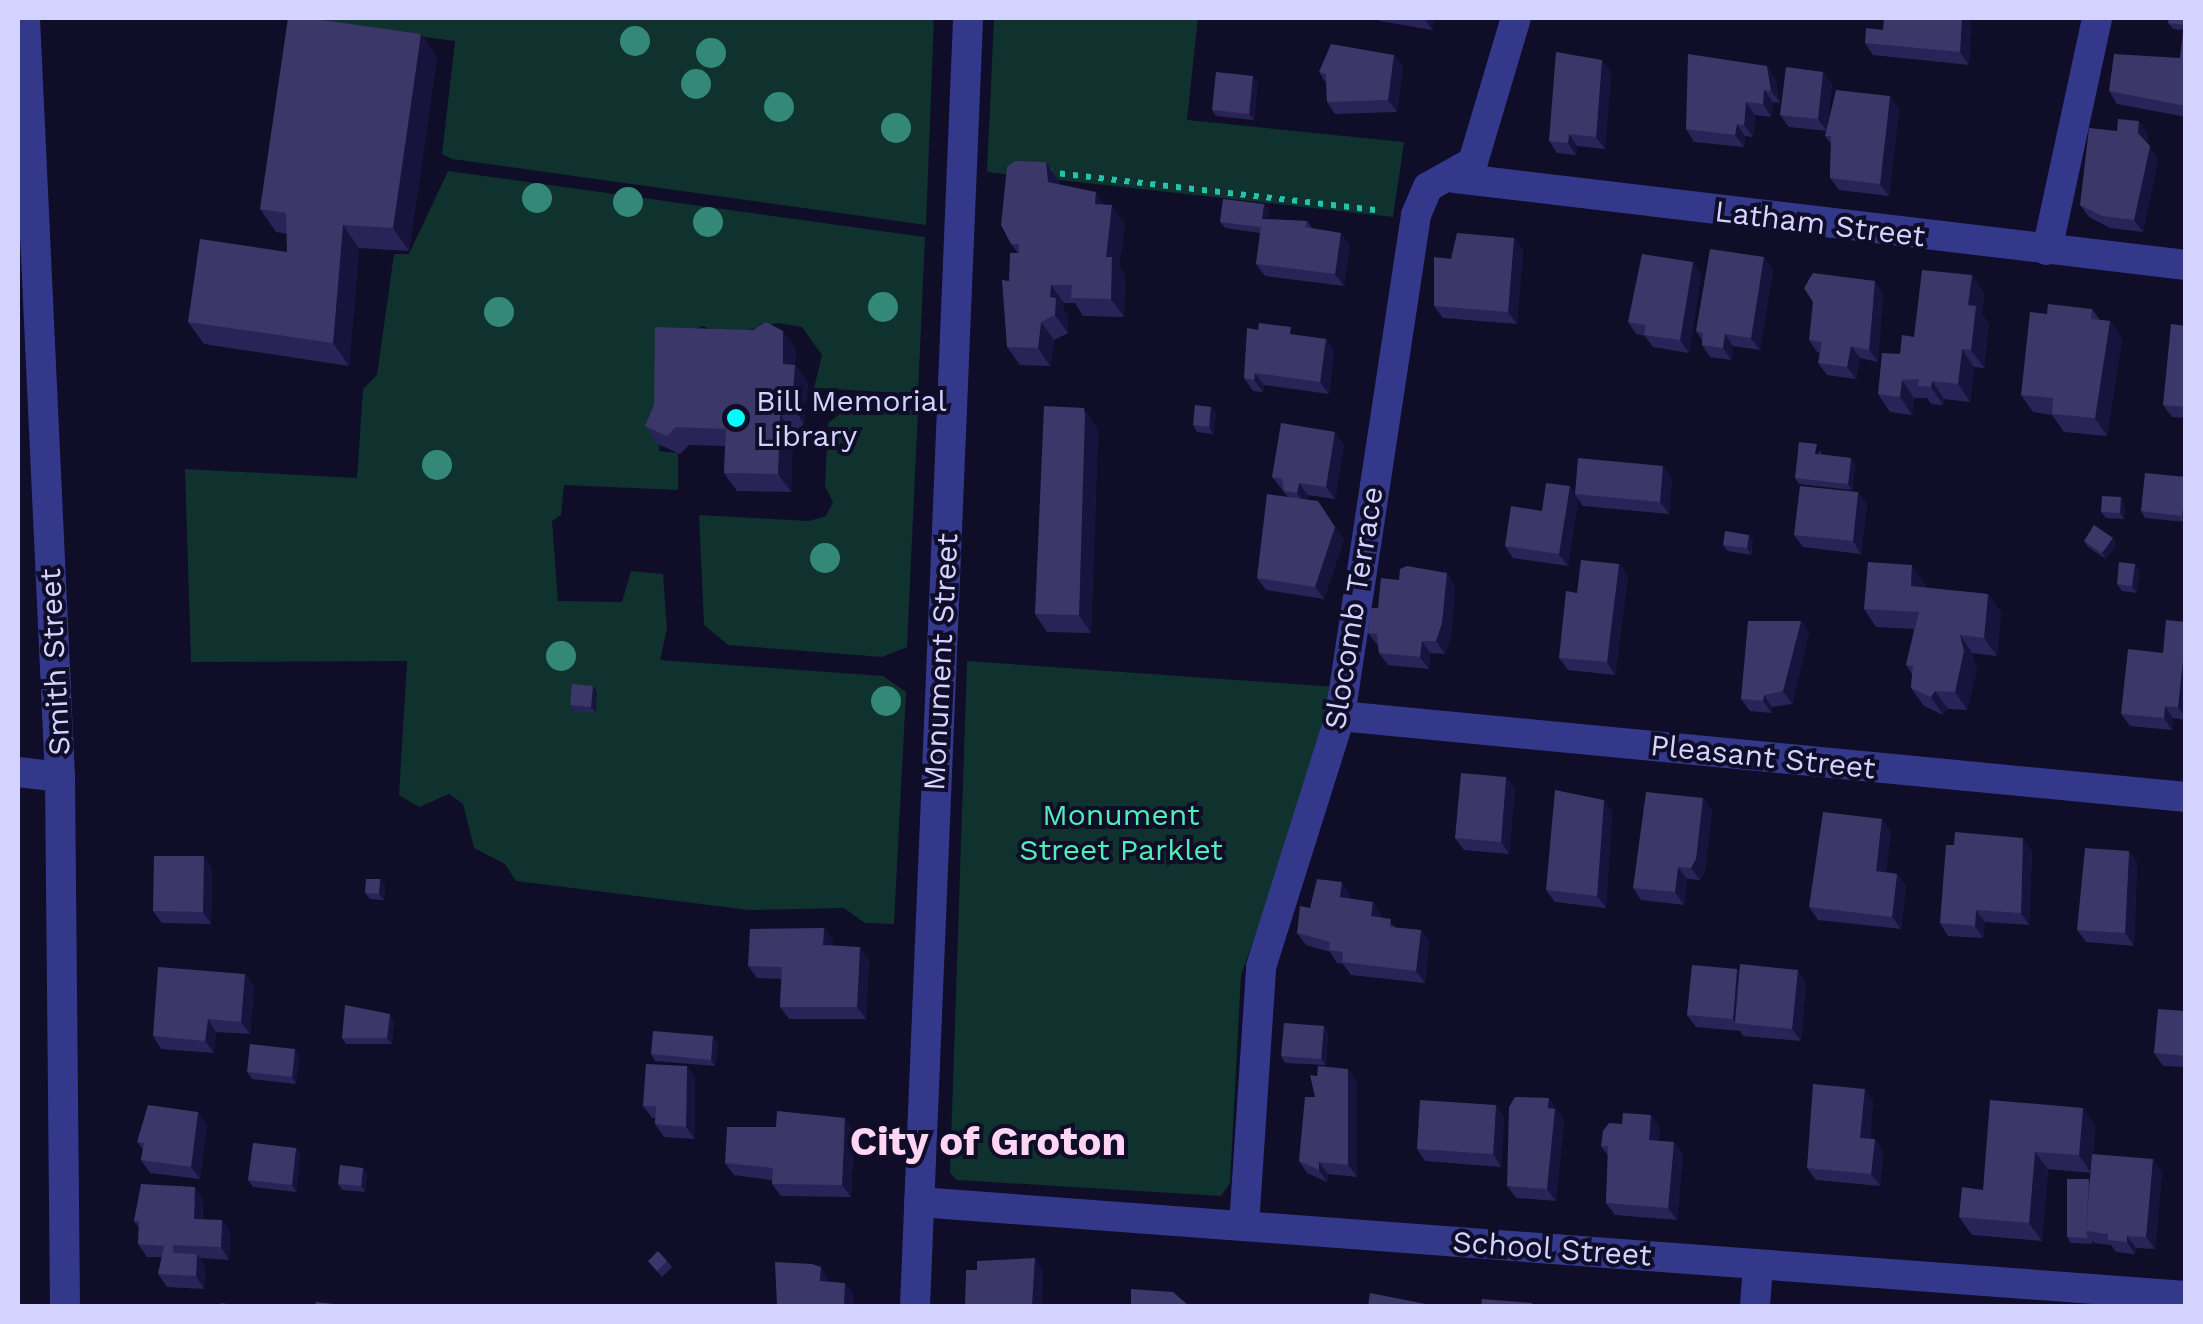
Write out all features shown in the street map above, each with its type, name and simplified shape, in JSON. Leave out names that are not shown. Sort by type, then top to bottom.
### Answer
[{"type":"street","name":"Smith Street","points":[[25,18],[60,776],[64,1306]]},
{"type":"street","name":"Monument Street","points":[[915,1306],[968,18]]},
{"type":"street","points":[[1416,214],[1428,188],[1455,178],[1481,144],[1516,18]]},
{"type":"street","points":[[2047,250],[2097,18]]},
{"type":"street","name":"Latham Street","points":[[1455,178],[2186,265]]},
{"type":"street","name":"Slocomb Terrace","points":[[1244,1226],[1261,967],[1340,716],[1416,214]]},
{"type":"street","name":"Pleasant Street","points":[[1340,716],[2186,798]]},
{"type":"street","points":[[18,772],[60,776]]},
{"type":"street","name":"School Street","points":[[919,1202],[1758,1264],[2046,1296],[2186,1296]]},
{"type":"street","points":[[1755,1306],[1758,1264]]},
{"type":"path","points":[[1025,170],[1416,214]]},
{"type":"green space","points":[[282,18],[934,18],[926,225],[452,159],[442,154],[455,41]]},
{"type":"green space","points":[[994,18],[1198,18],[1187,120],[1404,142],[1393,217],[987,172]]},
{"type":"green space","points":[[448,171],[925,237],[918,394],[814,388],[822,355],[802,327],[778,323],[725,335],[702,326],[663,345],[659,451],[678,453],[678,490],[564,485],[561,515],[552,521],[558,601],[622,602],[631,571],[663,574],[667,629],[660,660],[883,676],[906,692],[894,924],[865,923],[844,908],[749,910],[516,881],[505,864],[474,848],[463,804],[449,794],[419,807],[399,795],[407,661],[191,662],[185,469],[357,478],[363,389],[377,375],[394,254],[409,254]]},
{"type":"green space","points":[[849,407],[918,410],[907,647],[882,657],[728,645],[704,625],[699,515],[809,521],[826,516],[833,502],[825,486],[828,423]]},
{"type":"green space","name":"Monument Street Parklet","points":[[967,661],[1336,687],[1307,795],[1241,975],[1230,1183],[1221,1196],[957,1180],[950,1173]]},
{"type":"building","points":[[288,18],[421,34],[393,228],[343,225],[333,343],[188,322],[200,239],[287,252],[286,213],[260,209]]},
{"type":"building","points":[[1884,18],[1962,18],[1960,52],[1865,43],[1866,28],[1883,30]]},
{"type":"building","points":[[2169,18],[2186,18],[2186,25],[2168,23]]},
{"type":"building","points":[[2184,26],[2186,106],[2109,91],[2114,54],[2180,58]]},
{"type":"building","points":[[1331,44],[1394,55],[1388,100],[1327,102],[1326,74],[1319,72]]},
{"type":"building","points":[[1556,52],[1602,60],[1596,137],[1569,134],[1568,143],[1549,141]]},
{"type":"building","points":[[1688,54],[1767,66],[1771,91],[1764,90],[1763,104],[1746,102],[1744,125],[1737,124],[1735,135],[1686,129]]},
{"type":"building","points":[[1786,67],[1823,72],[1818,119],[1780,115]]},
{"type":"building","points":[[1216,72],[1253,76],[1249,114],[1212,110]]},
{"type":"building","points":[[1836,90],[1890,96],[1880,184],[1830,178],[1831,136],[1825,136]]},
{"type":"building","points":[[2118,119],[2139,121],[2138,133],[2150,146],[2134,220],[2102,216],[2080,205],[2089,128],[2117,131]]},
{"type":"building","points":[[1015,161],[1046,162],[1048,182],[1096,192],[1095,204],[1112,205],[1106,257],[1112,257],[1111,299],[1071,298],[1072,285],[1051,285],[1050,297],[1056,298],[1055,315],[1041,322],[1038,348],[1007,347],[1002,280],[1009,281],[1010,253],[1019,253],[1019,244],[1011,244],[1001,225],[1007,167]]},
{"type":"building","points":[[1223,199],[1264,204],[1261,227],[1220,222]]},
{"type":"building","points":[[1262,219],[1307,221],[1305,227],[1341,233],[1335,274],[1256,264]]},
{"type":"building","points":[[1457,233],[1514,238],[1508,312],[1434,306],[1434,257],[1451,259]]},
{"type":"building","points":[[1710,249],[1764,257],[1751,338],[1725,334],[1723,348],[1702,345],[1703,333],[1696,331]]},
{"type":"building","points":[[1642,254],[1693,262],[1680,340],[1644,335],[1646,325],[1628,322]]},
{"type":"building","points":[[1922,270],[1972,275],[1968,305],[1976,306],[1971,350],[1962,349],[1958,384],[1932,381],[1931,387],[1918,386],[1919,379],[1902,380],[1900,397],[1878,394],[1882,353],[1900,354],[1902,335],[1914,337]]},
{"type":"building","points":[[1813,273],[1875,281],[1869,350],[1851,346],[1847,367],[1818,363],[1822,342],[1809,340],[1813,302],[1804,288]]},
{"type":"building","points":[[2048,304],[2092,309],[2091,319],[2110,321],[2095,418],[2052,414],[2053,398],[2021,395],[2030,312],[2047,314]]},
{"type":"building","name":"Bill Memorial Library","points":[[766,322],[783,331],[783,364],[795,365],[792,406],[780,415],[778,474],[724,473],[726,429],[676,427],[667,436],[645,426],[654,405],[655,327],[753,330]]},
{"type":"building","points":[[1259,323],[1291,327],[1290,334],[1326,339],[1320,382],[1255,373],[1254,380],[1244,378],[1247,328],[1258,330]]},
{"type":"building","points":[[2171,324],[2186,326],[2186,407],[2163,405]]},
{"type":"building","points":[[1195,405],[1211,407],[1209,427],[1193,425]]},
{"type":"building","points":[[1044,406],[1084,408],[1079,615],[1035,614]]},
{"type":"building","points":[[1281,423],[1335,432],[1326,487],[1299,483],[1297,493],[1284,491],[1282,479],[1272,477]]},
{"type":"building","points":[[1799,442],[1817,444],[1815,454],[1851,458],[1848,484],[1795,478]]},
{"type":"building","points":[[1578,458],[1663,466],[1660,502],[1575,494]]},
{"type":"building","points":[[2145,473],[2186,477],[2182,516],[2141,511]]},
{"type":"building","points":[[1546,483],[1570,486],[1559,554],[1505,546],[1511,506],[1542,511]]},
{"type":"building","points":[[1800,486],[1858,492],[1853,541],[1794,535]]},
{"type":"building","points":[[1267,494],[1318,501],[1335,527],[1315,587],[1257,578]]},
{"type":"building","points":[[2102,496],[2121,497],[2120,513],[2101,512]]},
{"type":"building","points":[[2094,525],[2113,538],[2102,553],[2084,541]]},
{"type":"building","points":[[1725,531],[1749,535],[1747,548],[1723,545]]},
{"type":"building","points":[[1581,560],[1619,564],[1607,662],[1559,658],[1566,591],[1577,593]]},
{"type":"building","points":[[1868,562],[1912,565],[1911,586],[1988,594],[1984,638],[1960,635],[1964,651],[1955,692],[1935,691],[1931,697],[1911,688],[1913,666],[1906,665],[1919,612],[1864,609]]},
{"type":"building","points":[[2119,562],[2135,564],[2132,586],[2117,584]]},
{"type":"building","points":[[1407,566],[1447,573],[1442,623],[1436,641],[1422,641],[1420,657],[1379,653],[1377,634],[1368,633],[1371,608],[1378,608],[1381,578],[1399,580],[1400,569]]},
{"type":"building","points":[[2166,620],[2186,622],[2186,659],[2178,707],[2165,706],[2164,718],[2121,714],[2128,649],[2163,653]]},
{"type":"building","points":[[1748,621],[1801,621],[1783,691],[1764,695],[1763,701],[1741,699]]},
{"type":"building","points":[[572,684],[593,686],[591,707],[570,705]]},
{"type":"building","points":[[1461,773],[1506,777],[1501,842],[1455,838]]},
{"type":"building","points":[[1555,790],[1604,800],[1597,896],[1546,890]]},
{"type":"building","points":[[1646,792],[1703,798],[1696,859],[1691,868],[1678,867],[1675,892],[1633,888]]},
{"type":"building","points":[[1823,812],[1882,819],[1876,871],[1897,874],[1892,917],[1809,907]]},
{"type":"building","points":[[1955,832],[2023,838],[2021,913],[1976,910],[1975,926],[1940,923],[1946,845],[1954,845]]},
{"type":"building","points":[[2085,848],[2129,851],[2125,933],[2077,930]]},
{"type":"building","points":[[154,856],[204,856],[203,912],[153,911]]},
{"type":"building","points":[[366,879],[380,879],[379,894],[365,893]]},
{"type":"building","points":[[1317,879],[1342,882],[1340,897],[1373,902],[1371,916],[1391,919],[1390,927],[1421,930],[1416,971],[1342,962],[1343,952],[1329,950],[1330,942],[1297,933],[1300,906],[1310,908]]},
{"type":"building","points":[[824,928],[823,945],[860,947],[857,1007],[780,1007],[782,967],[748,966],[750,929]]},
{"type":"building","points":[[1740,964],[1798,970],[1792,1029],[1735,1023]]},
{"type":"building","points":[[1692,965],[1737,969],[1733,1019],[1687,1015]]},
{"type":"building","points":[[158,967],[245,974],[241,1022],[208,1019],[205,1041],[153,1036]]},
{"type":"building","points":[[345,1005],[390,1014],[387,1038],[342,1038]]},
{"type":"building","points":[[2158,1009],[2186,1011],[2186,1056],[2154,1053]]},
{"type":"building","points":[[1284,1023],[1324,1026],[1321,1059],[1281,1056]]},
{"type":"building","points":[[653,1031],[713,1036],[711,1060],[651,1054]]},
{"type":"building","points":[[250,1044],[295,1049],[292,1077],[247,1072]]},
{"type":"building","points":[[646,1064],[687,1066],[686,1127],[655,1124],[656,1106],[643,1106]]},
{"type":"building","points":[[1318,1066],[1348,1069],[1348,1165],[1319,1162],[1319,1170],[1299,1161],[1305,1097],[1315,1097],[1310,1075],[1317,1076]]},
{"type":"building","points":[[1813,1084],[1865,1089],[1860,1138],[1875,1139],[1871,1174],[1807,1168]]},
{"type":"building","points":[[1515,1097],[1549,1098],[1548,1108],[1555,1109],[1547,1189],[1507,1186],[1509,1107]]},
{"type":"building","points":[[1420,1100],[1496,1105],[1493,1154],[1417,1149]]},
{"type":"building","points":[[1990,1100],[2083,1108],[2079,1155],[2035,1152],[2029,1223],[1959,1217],[1962,1187],[1983,1190]]},
{"type":"building","points":[[148,1105],[198,1112],[191,1167],[141,1160],[144,1143],[137,1142]]},
{"type":"building","points":[[777,1111],[845,1118],[842,1185],[772,1184],[773,1168],[725,1163],[727,1127],[776,1127]]},
{"type":"building","points":[[1623,1113],[1651,1115],[1649,1140],[1674,1142],[1668,1208],[1606,1203],[1608,1146],[1601,1146],[1603,1131],[1609,1123],[1622,1124]]},
{"type":"building","points":[[253,1143],[296,1148],[292,1185],[248,1180]]},
{"type":"building","points":[[2092,1154],[2153,1159],[2146,1237],[2127,1236],[2127,1242],[2086,1231]]},
{"type":"building","points":[[340,1165],[363,1168],[361,1186],[338,1184]]},
{"type":"building","points":[[2067,1179],[2089,1179],[2088,1238],[2067,1237]]},
{"type":"building","points":[[141,1184],[195,1187],[194,1219],[222,1220],[221,1247],[173,1245],[173,1253],[197,1254],[196,1276],[158,1274],[164,1246],[138,1244],[139,1221],[134,1221]]},
{"type":"building","points":[[658,1251],[667,1261],[657,1271],[648,1261]]},
{"type":"building","points":[[1035,1258],[1032,1306],[965,1306],[966,1270],[977,1270],[977,1261]]},
{"type":"building","points":[[775,1262],[821,1267],[820,1281],[845,1283],[844,1306],[777,1306]]},
{"type":"building","points":[[1131,1289],[1173,1292],[1189,1306],[1131,1306]]},
{"type":"building","points":[[1370,1293],[1426,1304],[1426,1306],[1368,1306]]},
{"type":"building","points":[[1482,1299],[1532,1303],[1532,1306],[1481,1306]]},
{"type":"building","points":[[316,1302],[354,1306],[315,1306]]},
{"type":"place","name":"Bill Memorial Library","points":[[736,418]]},
{"type":"district","name":"City of Groton","points":[[988,1142]]}]
